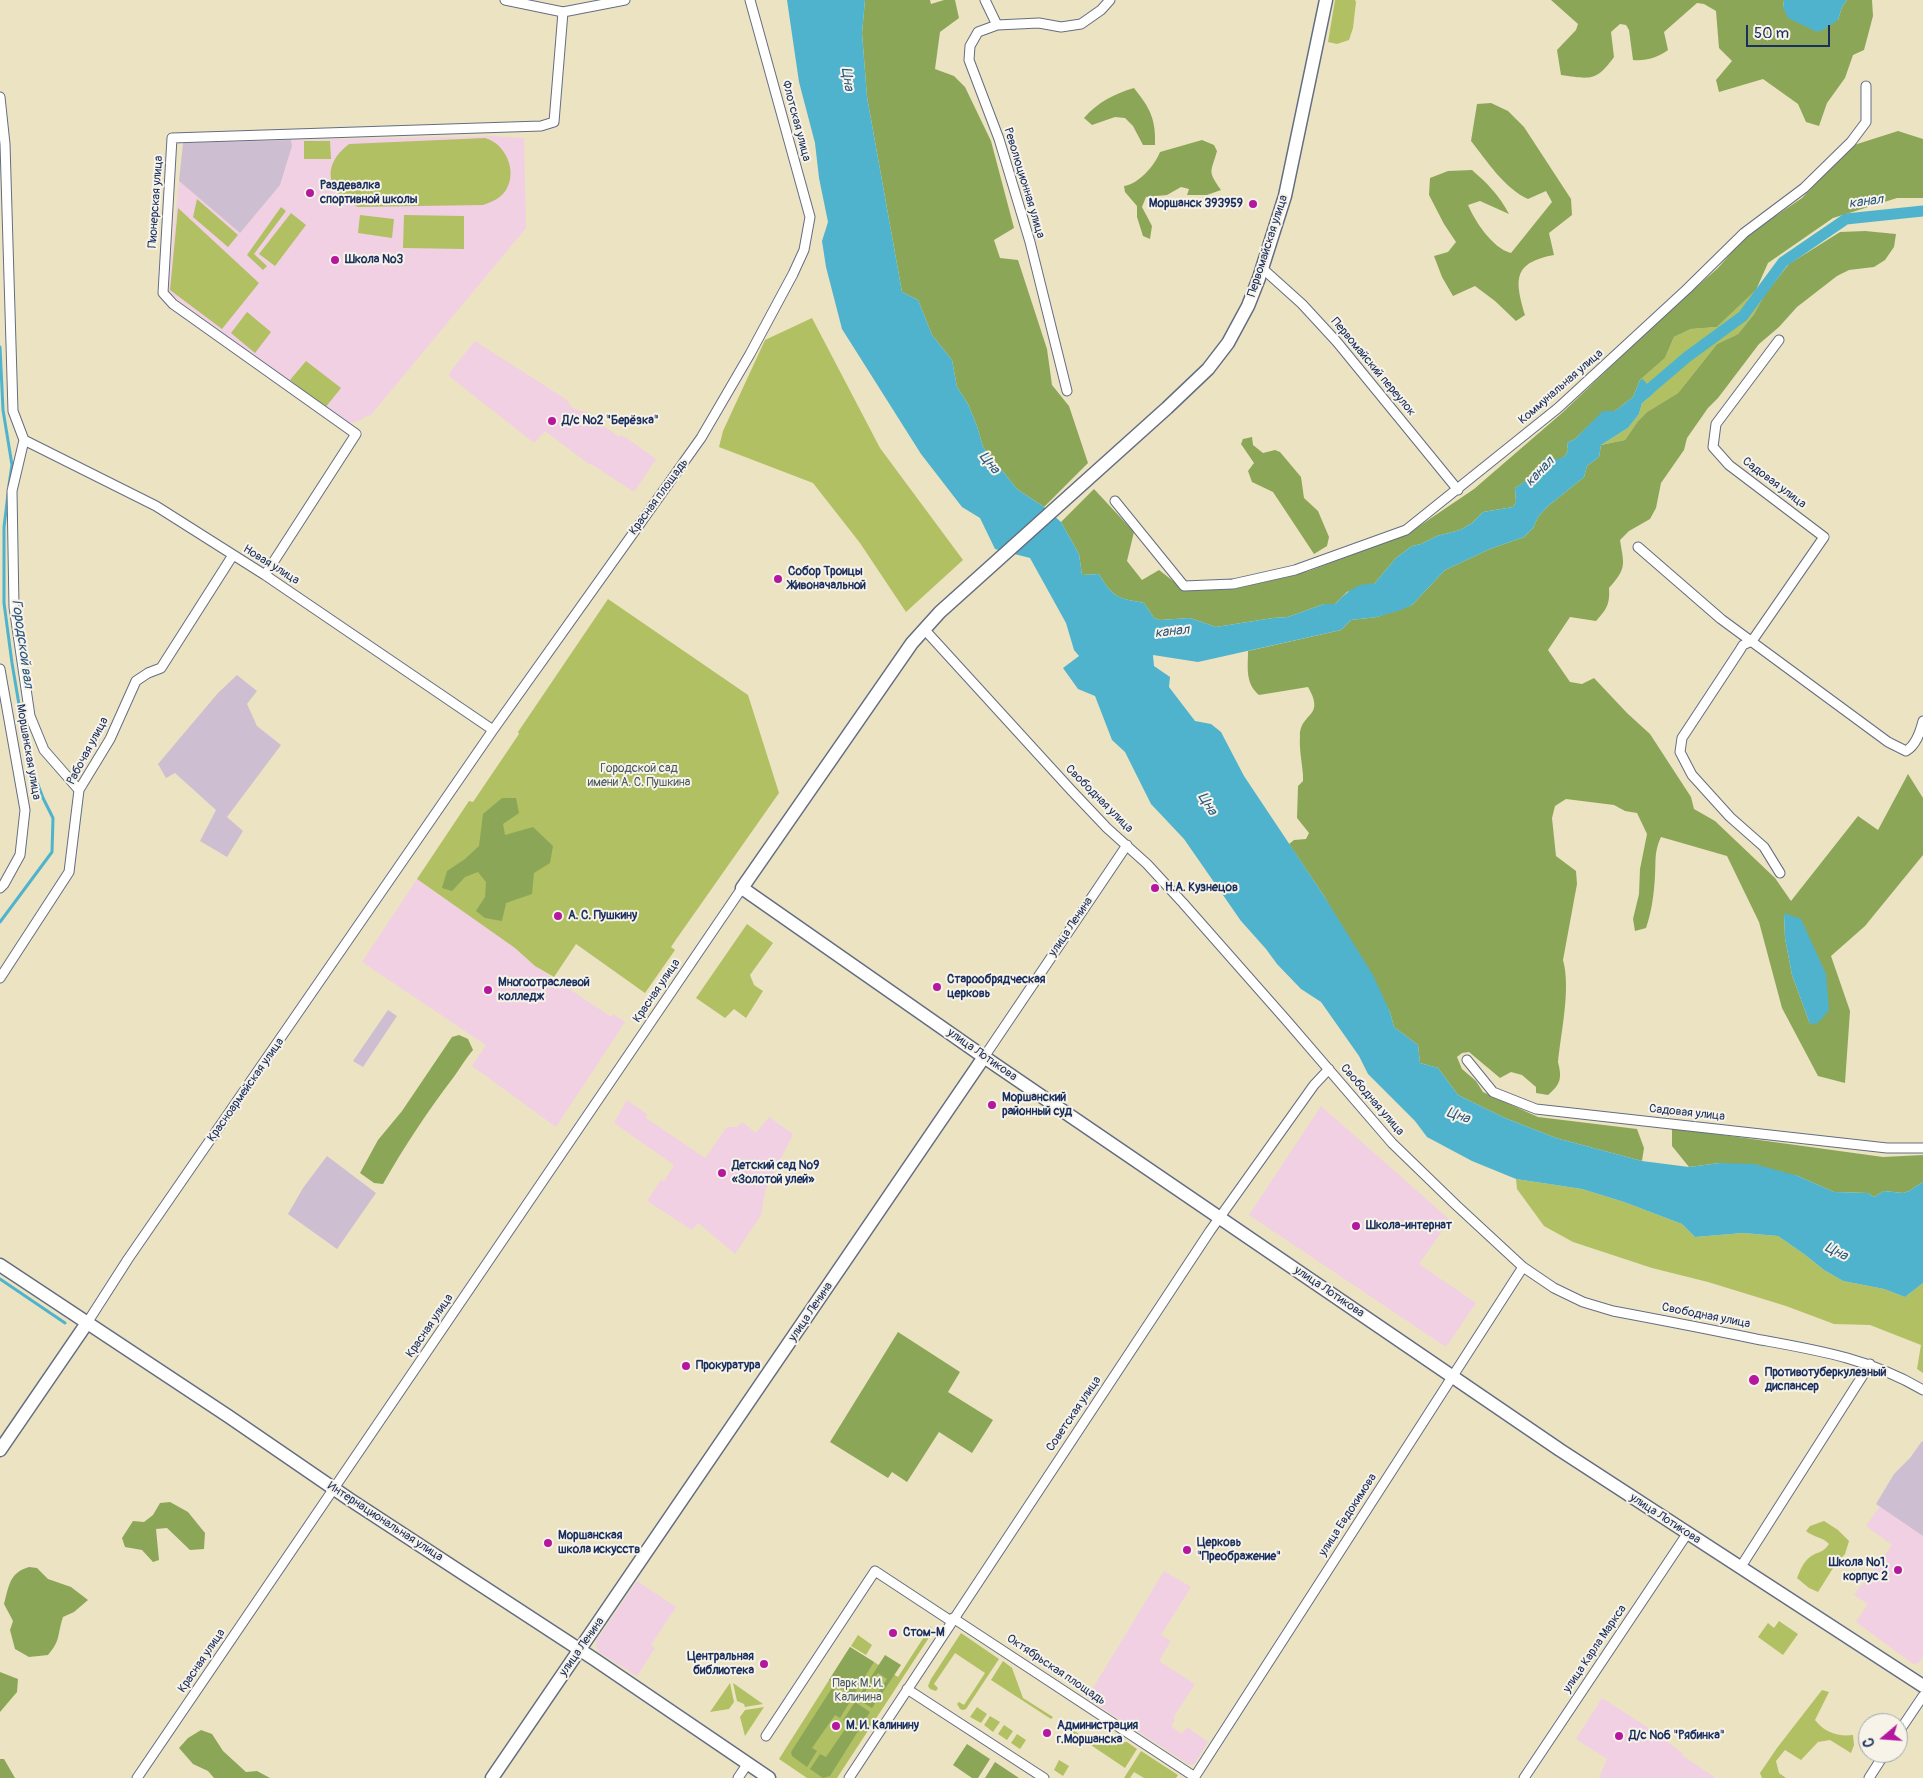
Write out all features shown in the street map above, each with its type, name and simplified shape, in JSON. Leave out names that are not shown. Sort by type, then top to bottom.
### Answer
[{"type":"main road","name":"Первомайская улица","points":[[924,629],[1208,369],[1228,343],[1248,306],[1285,196],[1326,0]]},
{"type":"main road","points":[[742,888],[912,643],[924,629]]},
{"type":"main road","name":"улица Лотикова","points":[[742,888],[984,1057],[1452,1376],[1687,1534],[1923,1686]]},
{"type":"main road","name":"улица Ленина","points":[[492,1778],[984,1057]]},
{"type":"main road","name":"Интернациональная улица","points":[[0,1265],[334,1489],[580,1650],[769,1778]]},
{"type":"main road","name":"Красноармейская улица","points":[[0,1450],[87,1323]]},
{"type":"street","points":[[505,0],[563,12],[625,0]]},
{"type":"street","name":"Флотская улица","points":[[750,0],[810,216],[804,250]]},
{"type":"street","points":[[985,0],[997,25],[1039,23],[1061,27],[1081,24],[1101,10],[1110,0]]},
{"type":"street","name":"Пионерская улица","points":[[265,574],[356,434],[173,304],[162,293],[172,138],[541,126],[554,122],[563,12]]},
{"type":"street","name":"Революционная улица","points":[[997,25],[978,32],[970,46],[969,60],[999,140],[1030,242],[1067,391]]},
{"type":"street","name":"Коммунальная улица","points":[[1115,501],[1184,586],[1233,584],[1295,570],[1406,530],[1558,408],[1687,289],[1744,233],[1804,188],[1851,142],[1866,122],[1866,86]]},
{"type":"street","points":[[0,97],[6,144],[13,411],[24,440]]},
{"type":"street","name":"Красная площадь","points":[[493,730],[701,438],[750,354],[804,250]]},
{"type":"street","name":"Первомайский переулок","points":[[1262,268],[1302,304],[1337,342],[1458,490]]},
{"type":"street","name":"Садовая улица","points":[[1779,340],[1716,424],[1713,447],[1729,465],[1824,537],[1752,641],[1743,645],[1682,738],[1680,752],[1692,776],[1730,817],[1764,847],[1780,873]]},
{"type":"street","name":"Новая улица","points":[[24,440],[156,506],[265,574],[493,730]]},
{"type":"street","name":"Моршанская улица","points":[[24,440],[12,491],[14,607],[30,716],[44,750],[79,790]]},
{"type":"street","points":[[1638,547],[1721,619],[1888,742],[1906,751],[1912,747],[1921,731],[1923,721]]},
{"type":"street","name":"Рабочая улица","points":[[0,978],[68,872],[79,790],[110,739],[136,681],[148,672],[161,668],[232,555]]},
{"type":"street","name":"Свободная улица","points":[[924,629],[1071,790],[1107,828],[1127,845],[1215,939],[1392,1143],[1456,1206],[1523,1267],[1554,1288],[1583,1302],[1613,1311],[1827,1352],[1870,1364],[1923,1390]]},
{"type":"street","name":"Моршанская улица","points":[[0,669],[25,810],[20,855],[0,888]]},
{"type":"street","name":"Красноармейская улица","points":[[87,1323],[134,1251],[493,730]]},
{"type":"street","name":"улица Ленина","points":[[984,1057],[1127,845]]},
{"type":"street","name":"Красная улица","points":[[138,1778],[742,888]]},
{"type":"street","name":"Садовая улица","points":[[1467,1060],[1493,1092],[1536,1109],[1887,1148],[1923,1148]]},
{"type":"street","name":"Советская улица","points":[[849,1778],[1220,1217],[1314,1086],[1329,1069]]},
{"type":"street","name":"улица Евдокимова","points":[[1194,1777],[1523,1267]]},
{"type":"street","points":[[1740,1568],[1870,1364]]},
{"type":"street","name":"улица Карла Маркса","points":[[1524,1778],[1687,1534]]},
{"type":"street","name":"Октябрьская площадь","points":[[766,1736],[875,1571],[1194,1777]]},
{"type":"street","points":[[907,1688],[1044,1778]]},
{"type":"street","points":[[1908,1718],[1923,1696]]},
{"type":"street","points":[[738,1778],[748,1763]]},
{"type":"street","points":[[1869,1778],[1879,1763]]},
{"type":"shaded area","name":"Школа №3","points":[[494,136],[524,138],[526,228],[370,416],[368,415],[361,420],[351,423],[341,419],[169,293],[168,287],[179,181],[240,233],[280,185],[292,146],[291,140]]},
{"type":"shaded area","points":[[291,140],[292,146],[280,185],[240,233],[179,181],[183,143]]},
{"type":"shaded area","name":"Д/с №2 \"Берёзка\"","points":[[475,341],[567,400],[571,407],[584,411],[619,437],[621,435],[628,439],[656,459],[634,492],[590,465],[545,431],[534,443],[449,376],[450,372]]},
{"type":"shaded area","points":[[237,675],[257,691],[247,704],[257,726],[281,745],[227,817],[243,831],[227,857],[200,841],[216,810],[175,773],[166,778],[158,764],[218,693]]},
{"type":"shaded area","name":"Многоотраслевой колледж","points":[[417,879],[515,948],[535,966],[611,1017],[613,1014],[625,1022],[556,1127],[472,1066],[486,1045],[362,962]]},
{"type":"shaded area","points":[[388,1010],[397,1016],[363,1067],[353,1061]]},
{"type":"shaded area","name":"Детский сад №9 «Золотой улей»","points":[[627,1100],[647,1114],[646,1118],[705,1158],[727,1127],[737,1127],[742,1122],[756,1133],[769,1117],[793,1134],[765,1191],[761,1215],[735,1254],[698,1223],[692,1230],[647,1201],[661,1180],[664,1181],[674,1165],[614,1123]]},
{"type":"shaded area","name":"Школа-интернат","points":[[1321,1106],[1450,1220],[1419,1264],[1476,1303],[1446,1347],[1249,1215]]},
{"type":"shaded area","points":[[327,1156],[376,1193],[337,1249],[288,1214],[303,1188]]},
{"type":"shaded area","points":[[1922,1441],[1923,1536],[1876,1504],[1894,1474],[1910,1458]]},
{"type":"shaded area","name":"Школа №1, корпус 2","points":[[1880,1506],[1923,1536],[1923,1656],[1919,1663],[1913,1664],[1856,1622],[1868,1604],[1854,1595],[1892,1545],[1866,1526]]},
{"type":"shaded area","points":[[1164,1571],[1191,1587],[1161,1635],[1171,1641],[1159,1661],[1195,1684],[1173,1718],[1175,1720],[1171,1726],[1182,1734],[1187,1727],[1208,1742],[1192,1765],[1087,1698]]},
{"type":"shaded area","points":[[637,1581],[676,1607],[651,1645],[655,1648],[637,1676],[599,1652],[596,1641]]},
{"type":"shaded area","name":"Д/с №6 \"Рябинка\"","points":[[1602,1698],[1658,1734],[1683,1754],[1682,1756],[1716,1778],[1599,1778],[1607,1759],[1576,1739]]},
{"type":"green space","points":[[865,0],[930,0],[931,4],[944,0],[955,0],[959,18],[940,32],[935,69],[954,76],[965,87],[991,141],[1014,228],[994,240],[1000,258],[1018,260],[1047,349],[1052,385],[1069,406],[1088,463],[1044,507],[1017,489],[983,447],[968,404],[957,387],[952,360],[932,335],[918,300],[902,292],[867,97],[862,33]]},
{"type":"green space","points":[[1335,0],[1355,0],[1356,2],[1353,28],[1349,40],[1337,44],[1328,42]]},
{"type":"green space","points":[[1551,0],[1784,0],[1783,7],[1838,20],[1842,7],[1847,0],[1872,0],[1873,16],[1864,50],[1853,55],[1845,78],[1827,103],[1819,126],[1806,122],[1798,104],[1763,79],[1719,92],[1716,80],[1732,61],[1719,48],[1716,11],[1704,4],[1697,3],[1664,32],[1668,50],[1656,57],[1633,60],[1629,30],[1626,25],[1620,24],[1611,32],[1614,57],[1602,71],[1597,75],[1586,78],[1561,75],[1557,50],[1576,30],[1578,24]]},
{"type":"green space","points":[[1134,88],[1151,114],[1155,145],[1143,145],[1133,126],[1125,118],[1115,117],[1092,125],[1084,118],[1107,99]]},
{"type":"green space","points":[[1491,103],[1508,111],[1524,127],[1571,199],[1572,215],[1549,233],[1554,255],[1540,258],[1530,263],[1520,275],[1519,292],[1525,315],[1516,321],[1495,301],[1475,286],[1453,296],[1442,277],[1434,256],[1448,252],[1456,242],[1429,195],[1430,178],[1448,171],[1472,170],[1478,175],[1497,195],[1509,214],[1480,201],[1468,205],[1475,219],[1491,240],[1497,246],[1511,253],[1552,202],[1546,191],[1528,199],[1511,188],[1496,173],[1471,141],[1477,104]]},
{"type":"green space","points":[[1898,131],[1923,139],[1923,198],[1897,198],[1833,218],[1768,263],[1756,290],[1717,327],[1691,329],[1674,337],[1665,358],[1640,380],[1633,397],[1615,411],[1603,412],[1575,439],[1567,443],[1568,450],[1565,456],[1515,488],[1516,502],[1513,507],[1483,512],[1472,523],[1460,530],[1437,536],[1412,546],[1396,558],[1374,584],[1347,592],[1335,604],[1324,604],[1288,617],[1216,627],[1190,618],[1160,620],[1154,618],[1144,603],[1117,596],[1108,588],[1099,574],[1082,575],[1079,554],[1061,522],[1094,489],[1134,532],[1127,561],[1142,580],[1159,570],[1186,591],[1234,589],[1309,571],[1409,533],[1474,489],[1562,413],[1668,312],[1718,268],[1746,236],[1802,198],[1851,146]]},
{"type":"green space","points":[[485,138],[492,141],[504,152],[508,159],[511,175],[504,193],[490,203],[483,205],[358,207],[339,194],[331,178],[334,161],[349,144]]},
{"type":"green space","points":[[1202,140],[1214,145],[1217,151],[1212,175],[1221,190],[1207,195],[1187,195],[1189,189],[1181,187],[1167,195],[1146,197],[1142,207],[1152,226],[1150,239],[1143,236],[1137,217],[1137,206],[1125,192],[1124,186],[1141,178],[1154,163],[1160,152]]},
{"type":"green space","points":[[304,141],[330,141],[331,159],[304,159]]},
{"type":"green space","points":[[197,199],[238,235],[228,247],[193,217]]},
{"type":"green space","points":[[281,207],[286,211],[254,254],[267,266],[263,270],[247,255]]},
{"type":"green space","points":[[178,208],[259,283],[222,329],[170,290]]},
{"type":"green space","points":[[291,213],[306,225],[275,266],[259,254]]},
{"type":"green space","points":[[360,215],[394,219],[392,238],[358,233]]},
{"type":"green space","points":[[404,215],[464,216],[464,249],[403,248]]},
{"type":"green space","points":[[1865,231],[1896,234],[1894,247],[1885,260],[1874,267],[1849,270],[1837,276],[1797,307],[1779,327],[1759,344],[1718,398],[1708,408],[1687,438],[1684,450],[1661,483],[1656,508],[1650,519],[1629,531],[1620,540],[1623,566],[1619,576],[1609,588],[1609,598],[1603,613],[1596,621],[1570,617],[1548,650],[1570,682],[1582,684],[1594,678],[1650,734],[1691,797],[1694,809],[1715,821],[1775,878],[1791,901],[1858,816],[1878,830],[1908,774],[1923,798],[1923,855],[1865,926],[1831,956],[1850,1011],[1845,1083],[1818,1076],[1782,1008],[1759,922],[1727,856],[1661,837],[1656,852],[1655,882],[1648,922],[1646,928],[1635,931],[1633,919],[1639,894],[1640,869],[1647,834],[1637,813],[1625,811],[1614,805],[1566,799],[1555,806],[1552,818],[1556,856],[1576,871],[1577,884],[1563,960],[1566,997],[1558,1062],[1560,1072],[1558,1084],[1548,1095],[1536,1093],[1536,1087],[1522,1075],[1511,1072],[1500,1078],[1469,1052],[1462,1053],[1457,1057],[1462,1069],[1476,1081],[1483,1092],[1538,1117],[1637,1129],[1644,1148],[1642,1161],[1556,1138],[1505,1118],[1458,1095],[1438,1068],[1420,1063],[1418,1045],[1394,1027],[1390,1012],[1324,896],[1289,844],[1294,840],[1306,839],[1309,833],[1297,818],[1298,786],[1303,781],[1300,746],[1301,728],[1313,710],[1313,697],[1308,687],[1259,695],[1249,680],[1248,651],[1341,630],[1351,620],[1377,617],[1412,605],[1445,570],[1490,549],[1524,537],[1533,528],[1538,517],[1547,507],[1584,477],[1587,466],[1599,457],[1601,445],[1625,440],[1638,421],[1647,412],[1678,393],[1717,344],[1738,334],[1754,314],[1765,294],[1789,264],[1840,232]],"holes":[[[1784,914],[1810,1024],[1792,975],[1785,938]]]},
{"type":"green space","points":[[1756,290],[1765,294],[1754,314],[1738,334],[1717,344],[1678,393],[1647,412],[1638,421],[1625,440],[1601,445],[1628,428],[1639,414],[1642,403],[1652,395],[1643,380],[1640,380],[1665,358],[1674,337],[1691,329],[1717,327]]},
{"type":"green space","points":[[247,312],[271,332],[255,353],[231,333]]},
{"type":"green space","points":[[812,318],[880,448],[963,560],[906,612],[860,543],[813,483],[719,447],[723,431],[765,340]]},
{"type":"green space","points":[[306,361],[341,388],[325,408],[290,380]]},
{"type":"green space","points":[[1252,437],[1253,445],[1263,453],[1275,450],[1280,452],[1301,477],[1304,498],[1318,511],[1329,537],[1327,546],[1314,554],[1273,492],[1252,482],[1248,471],[1254,463],[1241,444],[1243,439]]},
{"type":"green space","name":"Городской сад имени А. С. Пушкина","points":[[608,599],[748,695],[779,793],[675,941],[671,947],[675,950],[645,993],[576,944],[554,977],[535,966],[515,948],[417,879],[469,801],[473,802]]},
{"type":"green space","points":[[502,798],[516,798],[519,813],[503,824],[505,835],[533,827],[553,846],[550,863],[534,873],[532,894],[506,903],[502,921],[485,918],[476,911],[485,897],[486,882],[478,872],[465,877],[452,891],[442,888],[447,871],[465,859],[479,846],[483,814]]},
{"type":"green space","points":[[747,924],[773,943],[750,975],[754,985],[763,991],[746,1018],[734,1009],[725,1018],[696,998]]},
{"type":"green space","points":[[459,1035],[468,1039],[473,1050],[416,1130],[383,1184],[374,1183],[360,1173],[378,1140],[402,1111],[452,1037]]},
{"type":"green space","points":[[1672,1128],[1883,1157],[1923,1155],[1923,1182],[1903,1193],[1884,1191],[1874,1197],[1868,1193],[1834,1192],[1798,1176],[1720,1163],[1689,1167],[1672,1146]]},
{"type":"green space","points":[[1516,1179],[1582,1189],[1624,1202],[1682,1224],[1695,1237],[1743,1233],[1778,1236],[1824,1270],[1843,1281],[1884,1289],[1905,1297],[1923,1283],[1923,1373],[1917,1369],[1921,1345],[1870,1325],[1834,1324],[1786,1306],[1708,1282],[1652,1268],[1573,1242],[1544,1226],[1517,1189]]},
{"type":"green space","points":[[898,1332],[960,1372],[948,1392],[993,1420],[972,1453],[939,1432],[907,1482],[892,1472],[888,1478],[830,1442]]},
{"type":"green space","points":[[170,1502],[188,1512],[205,1533],[204,1549],[190,1550],[167,1528],[156,1529],[159,1560],[153,1562],[142,1550],[125,1547],[122,1538],[133,1521],[144,1522],[153,1515],[160,1503]]},
{"type":"green space","points":[[1824,1521],[1838,1530],[1849,1541],[1845,1554],[1835,1565],[1818,1592],[1809,1588],[1797,1578],[1808,1559],[1822,1551],[1829,1544],[1806,1531],[1810,1526]]},
{"type":"green space","points":[[29,1567],[37,1568],[48,1579],[71,1587],[88,1600],[74,1612],[63,1617],[57,1641],[48,1655],[29,1657],[15,1649],[10,1630],[13,1621],[4,1604],[11,1581],[17,1573]]},
{"type":"green space","points":[[1779,1621],[1798,1634],[1783,1655],[1758,1637],[1768,1623],[1774,1628]]},
{"type":"green space","name":"Парк М. И. Калинина","points":[[931,1626],[932,1633],[837,1778],[807,1778],[779,1759],[850,1647],[898,1677]]},
{"type":"green space","points":[[961,1633],[999,1659],[966,1709],[963,1710],[957,1704],[959,1702],[964,1705],[985,1673],[955,1653],[934,1684],[938,1688],[936,1691],[928,1686]]},
{"type":"green space","points":[[858,1635],[872,1645],[866,1655],[851,1646]]},
{"type":"green space","points":[[850,1647],[874,1662],[853,1696],[829,1680]]},
{"type":"green space","points":[[885,1655],[901,1665],[872,1708],[857,1699]],"holes":[[[878,1673],[887,1679],[871,1703],[862,1696]]]},
{"type":"green space","points":[[1003,1661],[1012,1668],[1023,1698],[1053,1717],[1051,1719],[991,1680]]},
{"type":"green space","points":[[0,1672],[18,1679],[17,1692],[0,1712]]},
{"type":"green space","points":[[730,1683],[734,1702],[729,1709],[710,1712]]},
{"type":"green space","points":[[733,1683],[763,1704],[745,1707],[744,1704],[737,1701]]},
{"type":"green space","points":[[832,1688],[851,1700],[840,1718],[835,1715],[812,1748],[817,1751],[807,1767],[792,1756],[791,1752]]},
{"type":"green space","points":[[1822,1690],[1829,1692],[1815,1720],[1832,1733],[1853,1735],[1854,1745],[1851,1753],[1830,1740],[1818,1742],[1801,1760],[1785,1750],[1776,1761],[1779,1773],[1786,1778],[1762,1778],[1760,1773],[1777,1748]]},
{"type":"green space","points":[[855,1702],[870,1712],[830,1776],[823,1778],[810,1769],[820,1754],[826,1757],[848,1725],[843,1720]]},
{"type":"green space","points":[[764,1707],[745,1736],[740,1717],[745,1710]]},
{"type":"green space","points":[[977,1707],[987,1714],[981,1723],[970,1717]]},
{"type":"green space","points":[[990,1716],[1000,1722],[993,1732],[984,1725]]},
{"type":"green space","points":[[1004,1725],[1013,1731],[1007,1740],[998,1734]]},
{"type":"green space","points":[[1065,1725],[1096,1745],[1127,1742],[1137,1749],[1125,1768],[1064,1727]]},
{"type":"green space","points":[[201,1730],[212,1734],[223,1751],[246,1772],[257,1771],[270,1778],[214,1778],[208,1771],[193,1764],[179,1748],[188,1738]]},
{"type":"green space","points":[[1017,1734],[1026,1740],[1020,1749],[1011,1743]]},
{"type":"green space","points":[[967,1744],[990,1759],[978,1778],[972,1778],[953,1765]]},
{"type":"green space","points":[[1141,1751],[1178,1775],[1176,1778],[1144,1778],[1134,1772],[1130,1778],[1124,1778]]},
{"type":"green space","points":[[0,1759],[4,1759],[15,1778],[0,1778]]},
{"type":"green space","points":[[1059,1760],[1069,1766],[1063,1776],[1054,1770]]},
{"type":"green space","points":[[995,1762],[1019,1778],[985,1778]]},
{"type":"water","name":"Цна","points":[[787,0],[865,0],[862,33],[867,97],[902,292],[918,300],[932,335],[952,360],[957,387],[968,404],[983,447],[1017,489],[1044,507],[1061,522],[1079,554],[1082,575],[1099,574],[1108,588],[1117,596],[1144,603],[1154,618],[1160,620],[1190,618],[1216,627],[1288,617],[1324,604],[1335,604],[1348,592],[1357,587],[1374,584],[1396,558],[1412,546],[1437,536],[1460,530],[1472,523],[1483,512],[1513,507],[1516,502],[1515,488],[1542,470],[1543,459],[1559,459],[1565,456],[1568,450],[1567,443],[1575,439],[1603,411],[1615,411],[1633,397],[1640,380],[1643,379],[1653,392],[1642,403],[1639,414],[1628,428],[1601,445],[1599,457],[1587,466],[1584,477],[1547,507],[1538,517],[1533,528],[1524,537],[1490,549],[1445,570],[1412,605],[1377,617],[1351,620],[1341,630],[1198,662],[1153,655],[1154,666],[1170,677],[1169,687],[1195,721],[1211,724],[1221,732],[1244,776],[1324,896],[1373,975],[1390,1012],[1394,1027],[1418,1045],[1420,1063],[1438,1068],[1458,1095],[1505,1118],[1556,1138],[1642,1161],[1689,1167],[1720,1163],[1754,1164],[1798,1176],[1834,1192],[1868,1193],[1874,1197],[1884,1191],[1903,1193],[1923,1182],[1923,1283],[1905,1297],[1884,1289],[1843,1281],[1824,1270],[1778,1236],[1743,1233],[1695,1237],[1682,1224],[1624,1202],[1582,1189],[1516,1179],[1472,1161],[1427,1137],[1415,1121],[1368,1074],[1359,1056],[1321,1002],[1301,989],[1277,964],[1241,921],[1184,839],[1151,804],[1125,752],[1112,740],[1095,696],[1078,689],[1063,668],[1079,656],[1074,650],[1066,623],[1030,558],[995,549],[980,518],[962,507],[921,454],[842,329],[826,267],[822,241],[828,222],[819,178],[815,143],[799,82]]},
{"type":"water","points":[[1784,0],[1847,0],[1842,7],[1838,20],[1817,32],[1788,18],[1783,7]]},
{"type":"water","points":[[1784,913],[1801,919],[1826,974],[1829,1010],[1818,1023],[1810,1024],[1792,975],[1785,938]]},
{"type":"waterway","name":"канал","points":[[1639,398],[1687,357],[1743,316],[1783,262],[1846,219],[1923,211]]},
{"type":"waterway","name":"Городской вал","points":[[0,347],[3,410],[12,465],[9,485]]},
{"type":"waterway","name":"Городской вал","points":[[0,922],[52,852],[53,818],[43,798],[28,758],[12,663],[4,603],[4,527],[8,494]]},
{"type":"waterway","points":[[0,1279],[65,1323]]},
{"type":"place","name":"Раздевалка спортивной школы","points":[[310,193]]},
{"type":"place","name":"Моршанск 393959","points":[[1253,204]]},
{"type":"place","name":"Школа №3","points":[[335,260]]},
{"type":"place","name":"Д/с №2 \"Берёзка\"","points":[[552,421]]},
{"type":"place","name":"Собор Троицы Живоначальной","points":[[778,579]]},
{"type":"place","name":"Н.А. Кузнецов","points":[[1155,888]]},
{"type":"place","name":"А. С. Пушкину","points":[[558,916]]},
{"type":"place","name":"Старообрядческая церковь","points":[[937,987]]},
{"type":"place","name":"Многоотраслевой колледж","points":[[488,990]]},
{"type":"place","name":"Моршанский районный суд","points":[[992,1105]]},
{"type":"place","name":"Детский сад №9 «Золотой улей»","points":[[722,1173]]},
{"type":"place","name":"Школа-интернат","points":[[1356,1226]]},
{"type":"place","name":"Прокуратура","points":[[686,1366]]},
{"type":"place","name":"Противотуберкулезный диспансер","points":[[1754,1380]]},
{"type":"place","name":"Моршанская школа искусств","points":[[548,1543]]},
{"type":"place","name":"Церковь \"Преображение\"","points":[[1187,1550]]},
{"type":"place","name":"Школа №1, корпус 2","points":[[1898,1570]]},
{"type":"place","name":"Стом-М","points":[[893,1633]]},
{"type":"place","name":"Центральная библиотека","points":[[764,1664]]},
{"type":"place","name":"М. И. Калинину","points":[[836,1726]]},
{"type":"place","name":"Администрация г.Моршанска","points":[[1047,1733]]},
{"type":"place","name":"Д/с №6 \"Рябинка\"","points":[[1619,1736]]}]
